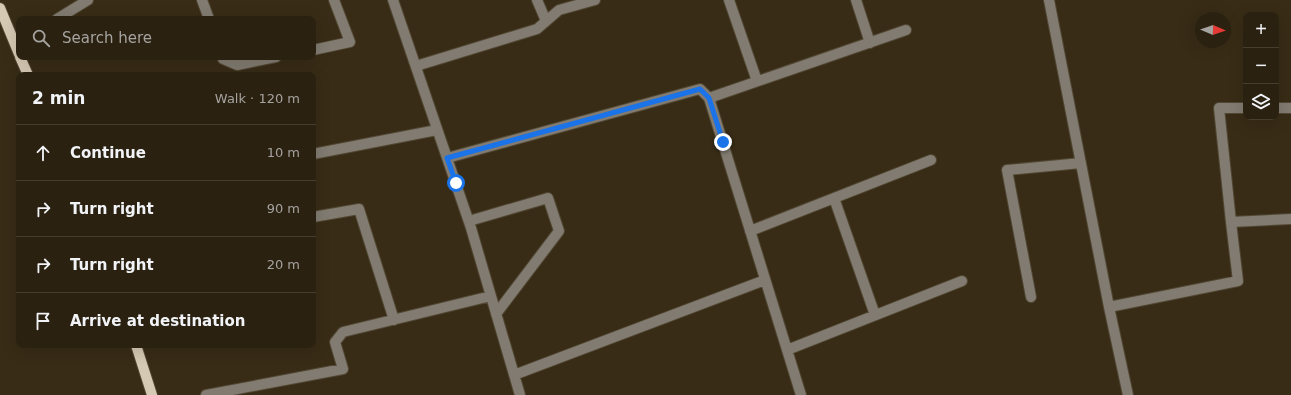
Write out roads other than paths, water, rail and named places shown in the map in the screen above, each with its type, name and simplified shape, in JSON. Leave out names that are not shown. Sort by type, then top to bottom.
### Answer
[{"type":"main road","points":[[0,8],[16,43]]},
{"type":"main road","points":[[21,60],[27,72]]},
{"type":"main road","points":[[137,348],[152,395]]},
{"type":"street","points":[[62,16],[88,0]]},
{"type":"street","points":[[202,0],[208,16]]},
{"type":"street","points":[[316,49],[350,42],[334,0]]},
{"type":"street","points":[[393,0],[468,221],[520,395]]},
{"type":"street","points":[[537,0],[546,21]]},
{"type":"street","points":[[416,66],[537,29],[559,10],[595,0]]},
{"type":"street","points":[[729,0],[757,81]]},
{"type":"street","points":[[856,0],[870,43]]},
{"type":"street","points":[[1049,0],[1109,308],[1128,395]]},
{"type":"street","points":[[709,98],[906,30]]},
{"type":"street","points":[[225,60],[237,65],[261,60]]},
{"type":"street","points":[[447,158],[700,89],[709,98],[801,395]]},
{"type":"street","points":[[1109,308],[1238,281],[1219,108],[1243,108]]},
{"type":"street","points":[[1279,108],[1291,108]]},
{"type":"street","points":[[316,153],[437,130]]},
{"type":"street","points":[[750,231],[931,160]]},
{"type":"street","points":[[1031,297],[1007,170],[1081,163]]},
{"type":"street","points":[[468,221],[548,198],[559,231],[496,314]]},
{"type":"street","points":[[834,198],[875,315]]},
{"type":"street","points":[[316,216],[359,209],[394,320]]},
{"type":"street","points":[[1231,222],[1291,219]]},
{"type":"street","points":[[514,375],[765,280]]},
{"type":"street","points":[[787,350],[962,281]]},
{"type":"street","points":[[206,395],[343,369],[335,342],[343,332],[491,296]]}]
